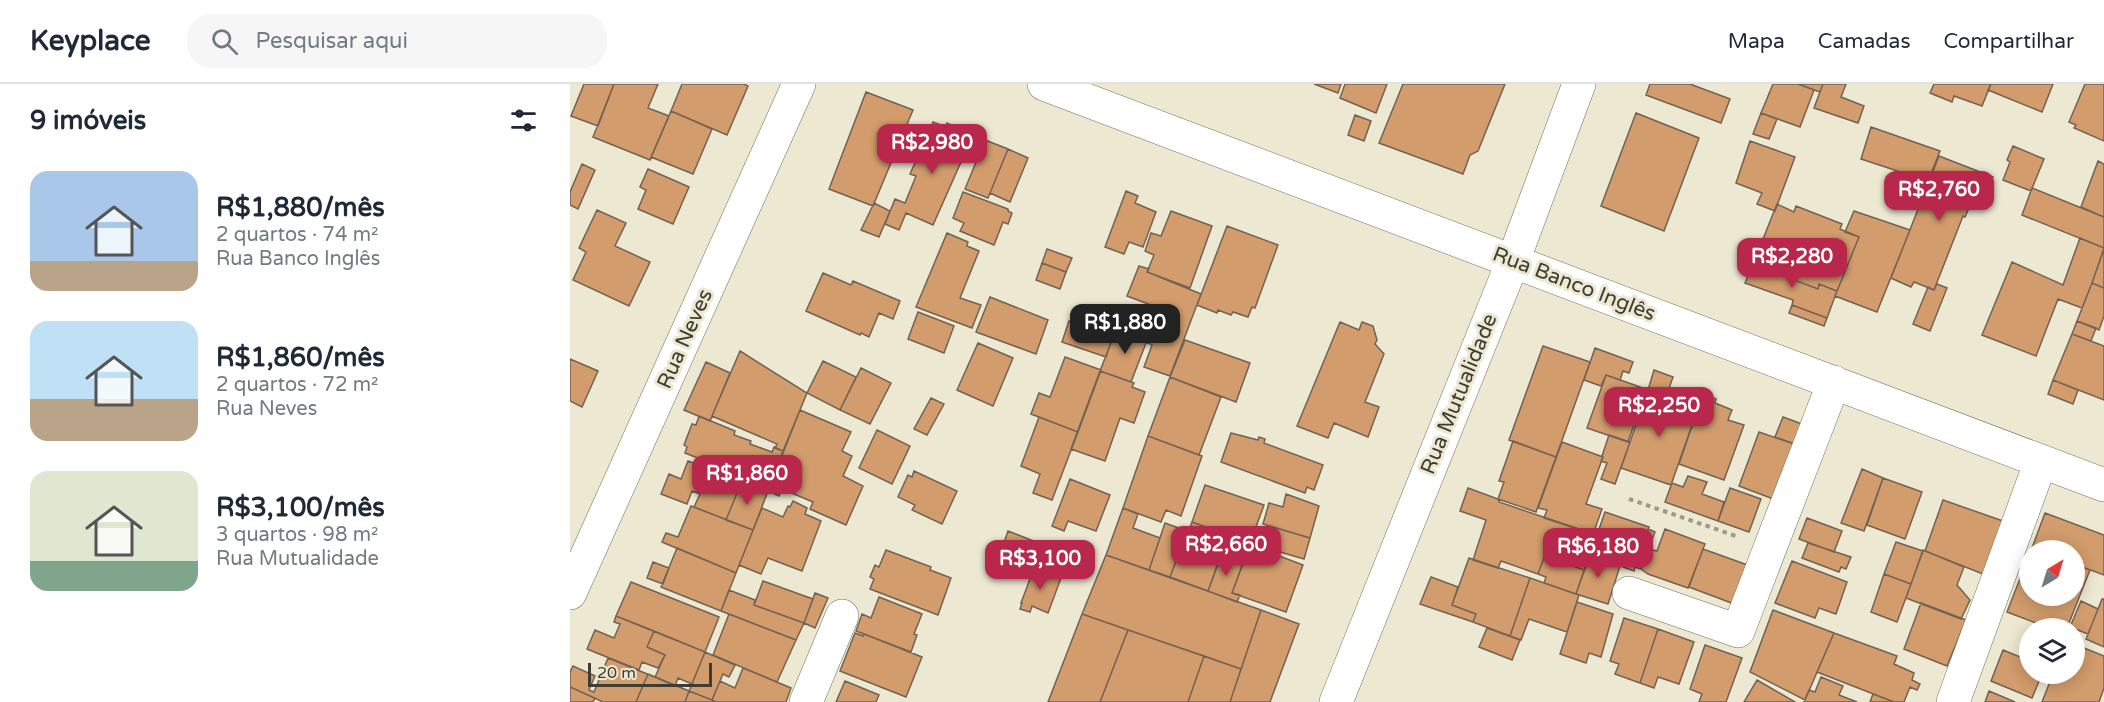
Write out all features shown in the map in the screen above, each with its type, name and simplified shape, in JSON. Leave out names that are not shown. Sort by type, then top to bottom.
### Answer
[{"type":"street","name":"Rua Neves","points":[[570,593],[799,84]]},
{"type":"street","name":"Rua Banco Inglês","points":[[1044,84],[2104,485]]},
{"type":"street","name":"Rua Mutualidade","points":[[1336,702],[1513,261],[1579,84]]},
{"type":"street","points":[[1629,593],[1738,631],[1834,382]]},
{"type":"street","points":[[1953,702],[2041,461]]},
{"type":"street","points":[[806,702],[842,616]]},
{"type":"path","points":[[1629,499],[1771,548]]},
{"type":"building","points":[[584,84],[614,84],[598,126],[571,116]]},
{"type":"building","points":[[614,84],[658,84],[648,108],[669,116],[650,160],[593,137]]},
{"type":"building","points":[[682,84],[744,84],[748,86],[727,135],[671,111]]},
{"type":"building","points":[[1314,84],[1341,84],[1338,93]]},
{"type":"building","points":[[1345,84],[1387,84],[1376,113],[1340,98]]},
{"type":"building","points":[[1403,84],[1505,84],[1478,151],[1470,155],[1463,174],[1379,143]]},
{"type":"building","points":[[1650,84],[1690,84],[1730,99],[1721,123],[1646,95]]},
{"type":"building","points":[[1773,84],[1798,84],[1814,90],[1800,127],[1761,113]]},
{"type":"building","points":[[1798,84],[1823,84],[1820,92]]},
{"type":"building","points":[[1823,84],[1846,84],[1841,97],[1864,106],[1858,123],[1814,108]]},
{"type":"building","points":[[1934,84],[1991,84],[1982,106],[1954,96],[1952,102],[1930,93]]},
{"type":"building","points":[[1991,84],[2053,84],[2042,112],[1988,90]]},
{"type":"building","points":[[2085,84],[2104,84],[2104,141],[2074,128],[2076,125],[2069,122]]},
{"type":"building","points":[[866,92],[913,110],[873,206],[829,189]]},
{"type":"building","points":[[671,111],[712,129],[693,174],[651,157]]},
{"type":"building","points":[[1636,113],[1699,138],[1664,231],[1601,206]]},
{"type":"building","points":[[1761,113],[1777,119],[1769,139],[1753,134]]},
{"type":"building","points":[[1355,115],[1371,121],[1364,141],[1348,135]]},
{"type":"building","points":[[933,122],[946,127],[947,123],[973,135],[933,225],[906,213],[899,230],[885,224],[895,199],[905,203],[916,176],[910,174]]},
{"type":"building","points":[[1871,127],[1940,151],[1928,181],[1861,159]]},
{"type":"building","points":[[985,140],[1008,149],[988,198],[965,189]]},
{"type":"building","points":[[1750,141],[1795,157],[1775,211],[1757,204],[1762,193],[1736,183]]},
{"type":"building","points":[[2013,146],[2044,159],[2031,191],[2003,180],[2010,162],[2007,160]]},
{"type":"building","points":[[1008,149],[1028,158],[1010,202],[990,193]]},
{"type":"building","points":[[1939,156],[1993,177],[1982,205],[1972,201],[1965,217],[1963,216],[1934,290],[1914,282],[1911,287],[1891,278]]},
{"type":"building","points":[[2098,161],[2104,164],[2104,217],[2081,207]]},
{"type":"building","points":[[582,164],[595,170],[578,209],[570,205],[570,192]]},
{"type":"building","points":[[648,169],[689,187],[673,224],[638,209],[646,190],[640,187]]},
{"type":"building","points":[[2032,188],[2104,217],[2104,248],[2022,215]]},
{"type":"building","points":[[1126,191],[1138,196],[1135,203],[1156,212],[1143,247],[1129,242],[1124,254],[1105,247]]},
{"type":"building","points":[[963,192],[1008,209],[1012,213],[1008,224],[1003,222],[994,245],[960,231],[964,223],[953,218]]},
{"type":"building","points":[[874,203],[890,211],[879,237],[861,230]]},
{"type":"building","points":[[1777,204],[1794,212],[1796,206],[1842,224],[1840,229],[1859,237],[1837,291],[1819,284],[1818,289],[1771,271],[1773,266],[1755,259]]},
{"type":"building","points":[[597,210],[626,223],[615,246],[650,262],[629,306],[573,280],[586,252],[579,248]]},
{"type":"building","points":[[1171,211],[1212,226],[1190,288],[1147,272],[1154,255],[1145,251],[1151,233],[1161,236]]},
{"type":"building","points":[[1854,211],[1910,230],[1877,312],[1835,296],[1859,237],[1845,232]]},
{"type":"building","points":[[1227,226],[1278,245],[1255,308],[1252,307],[1248,317],[1233,312],[1231,315],[1218,310],[1217,313],[1197,305]]},
{"type":"building","points":[[947,233],[968,242],[967,246],[979,251],[960,298],[981,305],[972,328],[916,307]]},
{"type":"building","points":[[2080,238],[2104,248],[2092,283],[2082,308],[2058,299],[2036,356],[1982,335],[2012,262],[2063,285]]},
{"type":"building","points":[[1047,249],[1072,258],[1066,272],[1042,263]]},
{"type":"building","points":[[2104,249],[2104,288],[2092,283]]},
{"type":"building","points":[[1755,259],[1773,266],[1771,271],[1818,289],[1819,284],[1837,291],[1827,318],[1792,305],[1793,300],[1745,283]]},
{"type":"building","points":[[1042,263],[1066,272],[1060,289],[1036,280]]},
{"type":"building","points":[[1139,266],[1149,269],[1147,272],[1201,294],[1170,376],[1144,367],[1152,345],[1146,342],[1159,308],[1127,296]]},
{"type":"building","points":[[823,273],[851,285],[853,281],[900,301],[893,319],[879,313],[869,337],[806,311]]},
{"type":"building","points":[[2092,283],[2104,288],[2104,316],[2099,330],[2077,321]]},
{"type":"building","points":[[1937,284],[1947,288],[1930,331],[1913,324],[1928,287],[1934,290]]},
{"type":"building","points":[[990,297],[1048,320],[1036,354],[976,332]]},
{"type":"building","points":[[1792,305],[1827,318],[1824,326],[1789,313]]},
{"type":"building","points":[[918,312],[954,326],[944,353],[908,339]]},
{"type":"building","points":[[1069,321],[1113,336],[1106,357],[1062,342]]},
{"type":"building","points":[[2077,321],[2096,328],[2091,341],[2072,334]]},
{"type":"building","points":[[1340,322],[1359,330],[1362,322],[1373,326],[1377,340],[1375,344],[1384,354],[1365,402],[1379,407],[1368,437],[1334,423],[1328,438],[1297,426]]},
{"type":"building","points":[[1138,326],[1151,330],[1131,382],[1100,371],[1114,335],[1132,342]]},
{"type":"building","points":[[2072,334],[2104,346],[2104,400],[2053,380]]},
{"type":"building","points":[[1185,340],[1250,363],[1236,402],[1170,377]]},
{"type":"building","points":[[978,343],[1013,358],[993,406],[957,390]]},
{"type":"building","points":[[1543,346],[1590,362],[1556,457],[1509,440]]},
{"type":"building","points":[[1595,348],[1633,362],[1629,373],[1623,371],[1620,380],[1606,375],[1601,386],[1584,380]]},
{"type":"building","points":[[740,351],[807,393],[783,451],[775,448],[777,444],[712,416]]},
{"type":"building","points":[[1065,357],[1101,370],[1078,432],[1031,414],[1039,393],[1050,397]]},
{"type":"building","points":[[570,359],[598,371],[582,407],[570,401]]},
{"type":"building","points":[[823,361],[856,377],[840,410],[807,393]]},
{"type":"building","points":[[706,362],[730,373],[710,421],[684,410]]},
{"type":"building","points":[[861,368],[891,383],[870,424],[840,410]]},
{"type":"building","points":[[1654,370],[1673,377],[1666,397],[1648,390]]},
{"type":"building","points":[[1100,371],[1134,383],[1132,387],[1145,392],[1134,423],[1120,418],[1105,461],[1071,449]]},
{"type":"building","points":[[1606,375],[1646,389],[1628,442],[1587,428]]},
{"type":"building","points":[[1170,377],[1221,397],[1199,455],[1148,436]]},
{"type":"building","points":[[2053,380],[2078,390],[2073,404],[2048,394]]},
{"type":"building","points":[[1648,390],[1698,408],[1671,485],[1621,468]]},
{"type":"building","points":[[1703,394],[1716,399],[1715,403],[1732,410],[1728,420],[1744,425],[1724,480],[1679,464]]},
{"type":"building","points":[[931,398],[944,404],[927,435],[914,429]]},
{"type":"building","points":[[800,410],[851,432],[842,451],[852,456],[843,476],[863,486],[846,525],[810,509],[813,502],[782,489],[779,496],[768,491]]},
{"type":"building","points":[[699,416],[735,431],[734,435],[751,441],[750,444],[772,452],[774,447],[783,451],[768,491],[736,479],[738,474],[685,453],[687,447],[684,445],[692,424],[696,425]]},
{"type":"building","points":[[1039,417],[1078,432],[1052,500],[1033,493],[1040,474],[1021,466]]},
{"type":"building","points":[[1783,417],[1802,424],[1795,444],[1775,437]]},
{"type":"building","points":[[877,430],[910,446],[892,484],[859,468]]},
{"type":"building","points":[[1759,432],[1797,445],[1776,500],[1739,486]]},
{"type":"building","points":[[1231,433],[1258,440],[1259,437],[1265,439],[1264,443],[1323,465],[1314,490],[1307,487],[1305,493],[1221,462]]},
{"type":"building","points":[[1609,435],[1630,442],[1615,484],[1601,479],[1607,463],[1601,461]]},
{"type":"building","points":[[1148,436],[1202,456],[1181,516],[1166,510],[1161,522],[1123,508]]},
{"type":"building","points":[[1513,441],[1556,457],[1536,512],[1498,499],[1504,482],[1499,481]]},
{"type":"building","points":[[1562,442],[1603,457],[1586,504],[1602,509],[1593,534],[1544,518],[1547,510],[1538,508]]},
{"type":"building","points":[[688,461],[768,491],[753,530],[694,507],[700,494],[692,491],[687,504],[661,494],[669,474],[681,479]]},
{"type":"building","points":[[1862,469],[1883,478],[1864,531],[1841,523]]},
{"type":"building","points":[[914,471],[957,491],[942,524],[912,510],[915,505],[898,497],[908,475],[912,477]]},
{"type":"building","points":[[1688,476],[1707,482],[1702,494],[1724,502],[1718,521],[1665,502],[1672,483],[1683,487]]},
{"type":"building","points":[[1883,478],[1922,492],[1905,539],[1867,525]]},
{"type":"building","points":[[1070,479],[1110,495],[1096,531],[1068,521],[1064,531],[1052,526]]},
{"type":"building","points":[[742,481],[768,491],[753,530],[726,520]]},
{"type":"building","points":[[1205,485],[1264,505],[1250,543],[1192,522]]},
{"type":"building","points":[[1468,488],[1498,499],[1499,502],[1597,535],[1584,570],[1553,559],[1561,536],[1553,533],[1538,574],[1501,561],[1498,568],[1473,560],[1486,520],[1460,511]]},
{"type":"building","points":[[1730,488],[1761,499],[1749,532],[1718,521]]},
{"type":"building","points":[[1286,494],[1319,506],[1310,538],[1263,524],[1269,503],[1283,507]]},
{"type":"building","points":[[1943,500],[2003,521],[1983,574],[1925,551]]},
{"type":"building","points":[[793,501],[807,508],[805,514],[821,521],[802,571],[768,558],[761,574],[739,565],[762,508],[783,517]]},
{"type":"building","points":[[691,506],[753,530],[736,573],[662,542],[666,533],[678,537]]},
{"type":"building","points":[[1123,508],[1138,514],[1133,528],[1160,538],[1149,570],[1106,555]]},
{"type":"building","points":[[1605,512],[1649,527],[1648,529],[1655,532],[1641,569],[1635,567],[1634,571],[1596,557],[1597,554],[1591,552]]},
{"type":"building","points":[[2045,513],[2104,535],[2104,575],[2085,568],[2085,540],[2035,540]]},
{"type":"building","points":[[1807,518],[1842,531],[1834,552],[1799,539]]},
{"type":"building","points":[[1192,522],[1228,535],[1220,559],[1184,545]]},
{"type":"building","points":[[1165,523],[1187,531],[1170,577],[1149,570]]},
{"type":"building","points":[[1269,526],[1310,538],[1304,559],[1263,547]]},
{"type":"building","points":[[1665,529],[1705,544],[1688,588],[1648,574],[1641,569],[1649,549],[1657,551]]},
{"type":"building","points":[[1008,531],[1036,542],[1028,564],[1000,554]]},
{"type":"building","points":[[1553,533],[1561,536],[1553,559],[1584,570],[1576,594],[1544,583],[1546,577],[1538,574]]},
{"type":"building","points":[[1896,542],[1923,551],[1911,584],[1884,574]]},
{"type":"building","points":[[1808,543],[1851,557],[1846,569],[1841,567],[1839,572],[1802,558]]},
{"type":"building","points":[[1250,545],[1303,565],[1286,612],[1232,593]]},
{"type":"building","points":[[1186,546],[1220,559],[1208,591],[1170,577],[1178,556],[1182,557]]},
{"type":"building","points":[[677,548],[736,573],[721,611],[661,587]]},
{"type":"building","points":[[1703,549],[1756,568],[1742,607],[1689,587]]},
{"type":"building","points":[[886,550],[931,567],[930,570],[951,578],[938,615],[870,589],[874,579],[870,577],[875,565],[879,567]]},
{"type":"building","points":[[1923,550],[1964,567],[1957,585],[1970,600],[1961,619],[1906,598]]},
{"type":"building","points":[[1222,552],[1244,560],[1232,593],[1240,595],[1237,602],[1208,591]]},
{"type":"building","points":[[1591,552],[1597,554],[1596,557],[1620,566],[1608,604],[1576,594]]},
{"type":"building","points":[[1106,555],[1261,610],[1241,669],[1082,614]]},
{"type":"building","points":[[1469,558],[1530,578],[1510,636],[1473,622],[1476,614],[1452,605]]},
{"type":"building","points":[[1792,561],[1847,582],[1836,614],[1819,608],[1815,618],[1775,603]]},
{"type":"building","points":[[653,562],[669,568],[663,584],[647,578]]},
{"type":"building","points":[[1034,568],[1061,578],[1048,613],[1032,606],[1030,612],[1020,609]]},
{"type":"building","points":[[2085,568],[2090,570],[2085,583]]},
{"type":"building","points":[[1884,574],[1911,584],[1897,622],[1871,612]]},
{"type":"building","points":[[1431,577],[1458,587],[1452,605],[1476,614],[1473,622],[1420,604]]},
{"type":"building","points":[[1530,578],[1579,595],[1567,632],[1529,619],[1521,640],[1510,636]]},
{"type":"building","points":[[763,581],[813,599],[804,623],[754,605]]},
{"type":"building","points":[[2019,581],[2019,606],[2076,606],[2071,618],[2023,618],[2007,612]]},
{"type":"building","points":[[631,582],[719,617],[705,652],[616,616]]},
{"type":"building","points":[[729,590],[755,600],[754,605],[804,623],[796,640],[721,611]]},
{"type":"building","points":[[815,593],[828,598],[815,628],[804,623]]},
{"type":"building","points":[[879,597],[922,614],[914,634],[917,635],[911,652],[856,631],[862,614],[871,618]]},
{"type":"building","points":[[2102,599],[2104,599],[2104,647],[2086,639]]},
{"type":"building","points":[[1577,602],[1613,614],[1601,657],[1589,653],[1586,663],[1560,654]]},
{"type":"building","points":[[1921,603],[1966,620],[1947,666],[1904,649]]},
{"type":"building","points":[[2085,603],[2098,609],[2088,634],[2085,633],[2085,618],[2074,618],[2079,606],[2085,606]]},
{"type":"building","points":[[1261,610],[1299,624],[1270,702],[1230,702]]},
{"type":"building","points":[[1773,610],[1834,633],[1805,700],[1750,672]]},
{"type":"building","points":[[729,614],[796,640],[777,682],[713,655]]},
{"type":"building","points":[[1082,614],[1128,630],[1100,702],[1048,702]]},
{"type":"building","points":[[616,616],[654,631],[647,647],[665,655],[658,668],[642,662],[639,670],[587,649],[595,630],[614,638],[620,624],[614,622]]},
{"type":"building","points":[[1624,618],[1658,629],[1640,683],[1615,674],[1619,664],[1610,661]]},
{"type":"building","points":[[1487,628],[1520,640],[1512,660],[1479,647]]},
{"type":"building","points":[[1658,629],[1694,642],[1679,684],[1658,677],[1654,688],[1640,683]]},
{"type":"building","points":[[1128,630],[1204,656],[1188,702],[1100,702]]},
{"type":"building","points":[[654,631],[705,652],[692,684],[678,678],[675,686],[655,677],[665,655],[647,647]]},
{"type":"building","points":[[855,633],[863,636],[864,634],[922,657],[906,697],[840,671]]},
{"type":"building","points":[[1834,633],[1897,656],[1894,664],[1914,673],[1912,680],[1920,684],[1917,690],[1910,687],[1904,702],[1894,702],[1817,672]]},
{"type":"building","points":[[1705,645],[1742,658],[1726,702],[1699,702],[1702,694],[1690,689]]},
{"type":"building","points":[[2085,648],[2104,656],[2104,688],[2099,702],[2042,702],[2049,684],[2085,684]]},
{"type":"building","points":[[2003,650],[2019,657],[2019,684],[2038,684],[2032,698],[1991,681]]},
{"type":"building","points":[[705,652],[735,665],[729,677],[723,674],[712,700],[689,691]]},
{"type":"building","points":[[1204,656],[1241,669],[1230,702],[1188,702]]},
{"type":"building","points":[[608,658],[689,691],[685,702],[603,702],[570,687],[570,672],[573,666],[595,676],[589,690],[594,692]]},
{"type":"building","points":[[743,668],[791,688],[786,702],[716,702],[712,700],[720,681],[735,688]]},
{"type":"building","points":[[648,674],[689,691],[685,702],[636,702]]},
{"type":"building","points":[[1821,677],[1843,686],[1839,695],[1857,702],[1804,702],[1809,690],[1815,692]]},
{"type":"building","points":[[1757,680],[1795,702],[1744,702]]},
{"type":"building","points":[[845,681],[879,695],[876,702],[836,702]]},
{"type":"building","points":[[570,687],[595,698],[593,702],[570,702]]},
{"type":"building","points":[[689,691],[712,700],[716,702],[685,702]]},
{"type":"building","points":[[1989,691],[2015,702],[1985,702]]},
{"type":"building","points":[[1873,694],[1894,702],[1870,702]]}]
